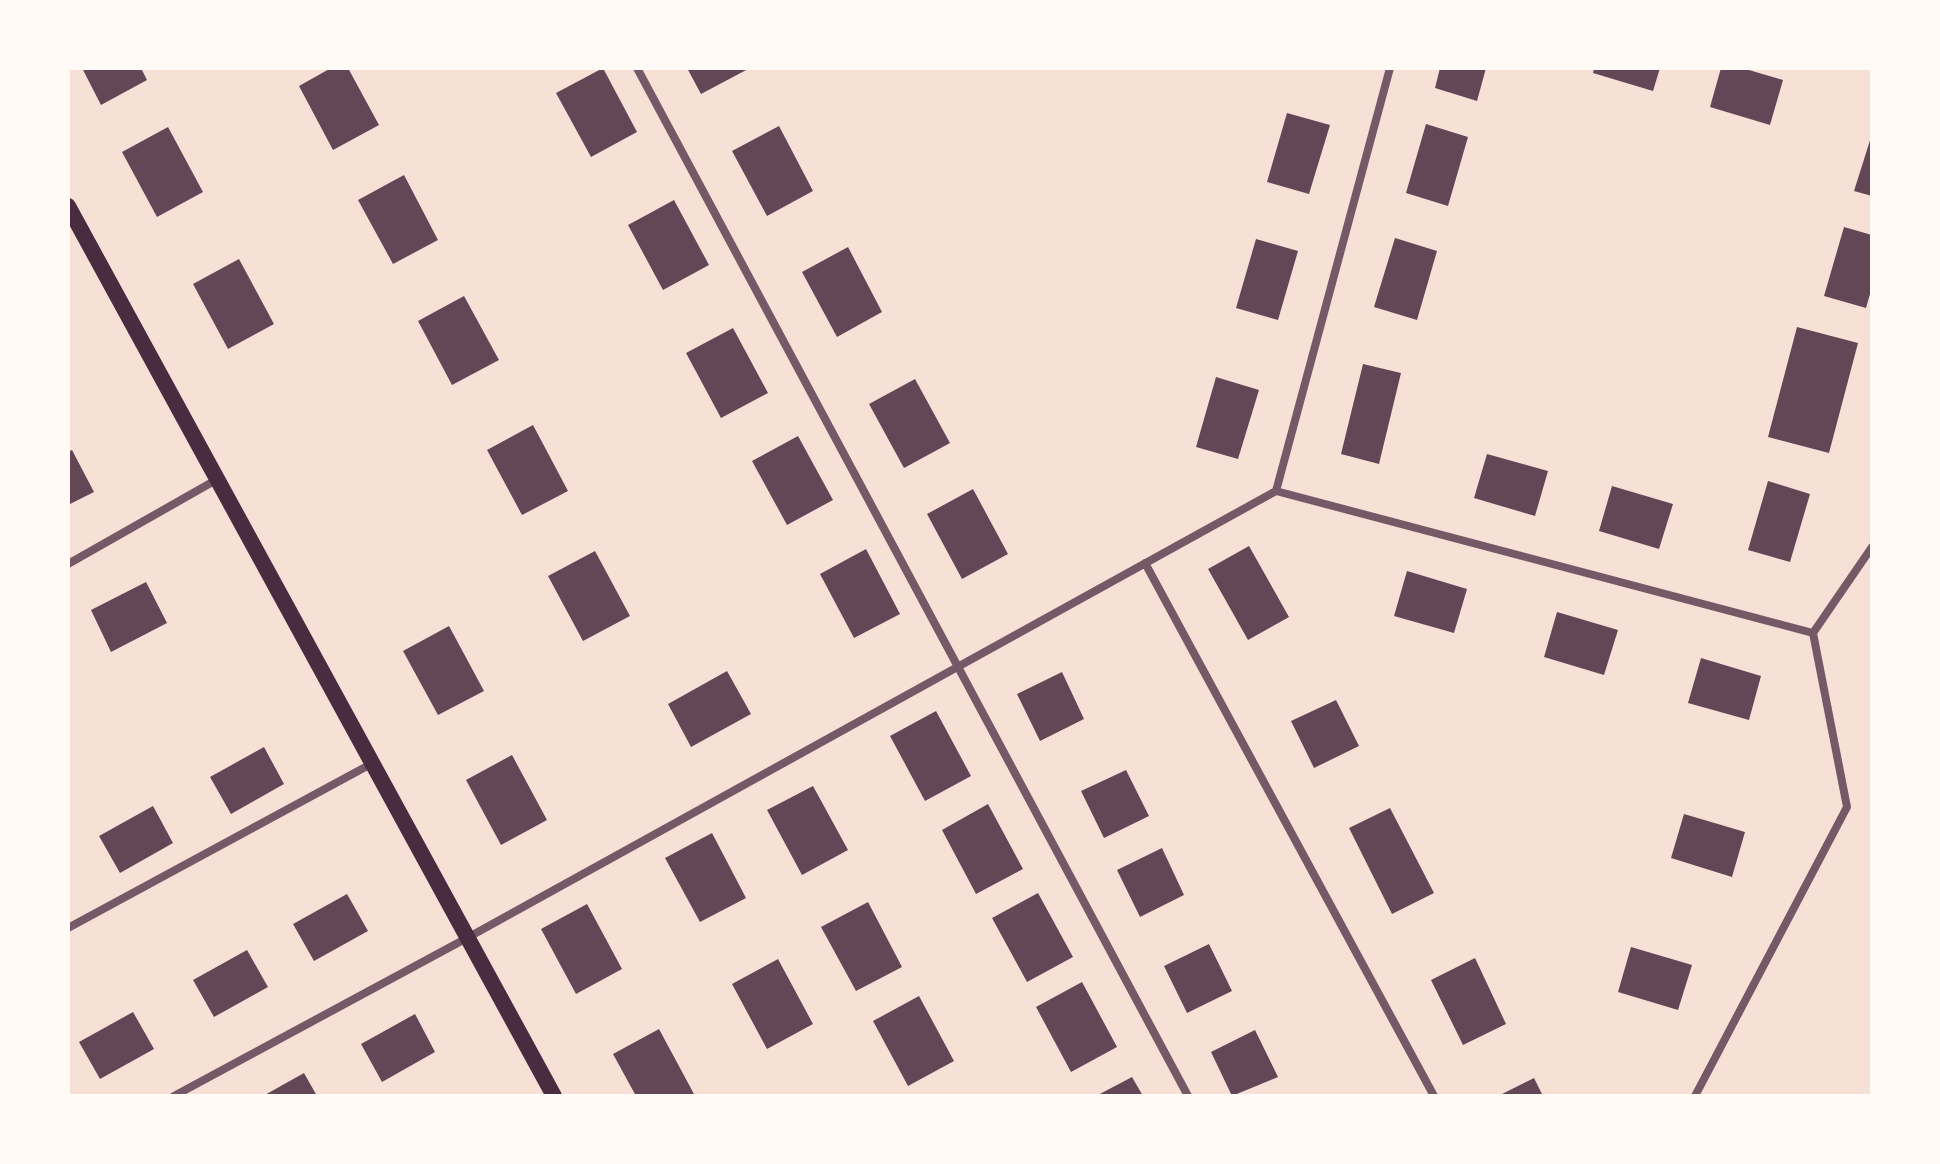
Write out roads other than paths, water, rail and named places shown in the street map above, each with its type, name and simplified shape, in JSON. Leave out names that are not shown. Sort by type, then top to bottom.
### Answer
[{"type":"main road","points":[[68,206],[554,1096]]},
{"type":"street","points":[[637,68],[1188,1096]]},
{"type":"street","points":[[1276,491],[1390,68]]},
{"type":"street","points":[[68,564],[216,480]]},
{"type":"street","points":[[174,1096],[467,938],[1276,491],[1813,633]]},
{"type":"street","points":[[1695,1096],[1847,807],[1813,633],[1872,547]]},
{"type":"street","points":[[1145,563],[1434,1096]]},
{"type":"street","points":[[68,928],[371,764]]}]
